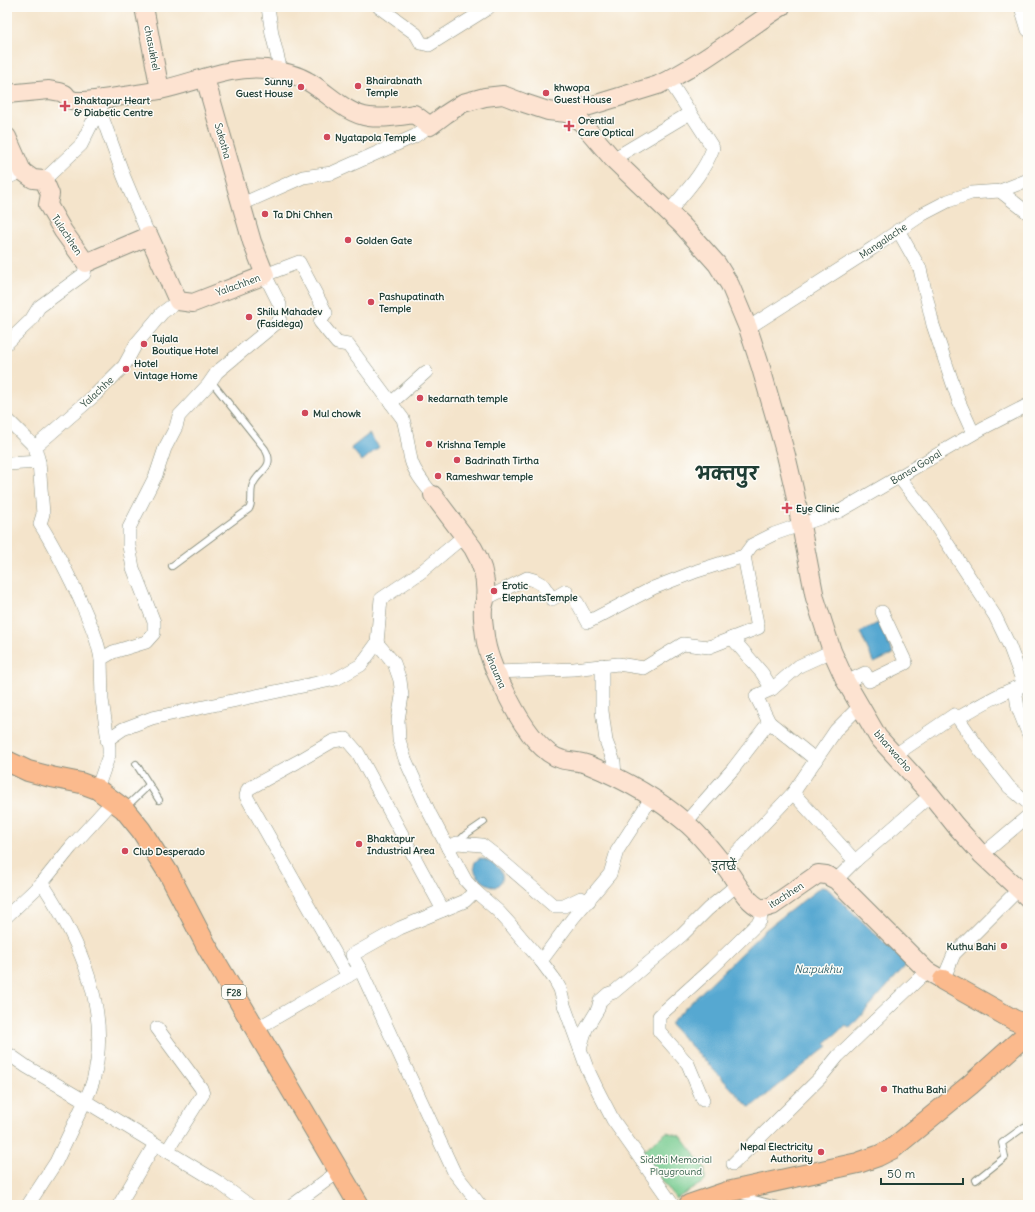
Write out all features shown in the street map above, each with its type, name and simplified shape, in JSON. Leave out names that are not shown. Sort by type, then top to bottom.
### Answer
[{"type":"main road","name":"chasukhel","points":[[144,7],[160,90]]},
{"type":"main road","points":[[7,94],[49,90],[65,94],[69,99],[75,101],[101,107],[244,68],[281,71],[295,75],[310,82],[350,110],[369,117],[414,114],[430,126],[463,103],[485,97],[504,95],[548,111],[567,113],[658,85],[669,80],[718,51],[781,7]]},
{"type":"main road","name":"Sakotha","points":[[205,78],[252,242]]},
{"type":"main road","name":"bharwacho","points":[[567,113],[581,122],[613,159],[682,225],[717,264],[730,286],[748,328],[761,368],[784,448],[802,524],[816,598],[832,651],[846,682],[878,737],[931,795],[982,855],[1023,894]]},
{"type":"main road","points":[[7,137],[15,174],[33,179],[44,180]]},
{"type":"main road","name":"Tulachhen","points":[[44,180],[50,194],[48,205],[62,231],[86,263],[149,236]]},
{"type":"main road","points":[[149,236],[178,301]]},
{"type":"main road","name":"Yalachhen","points":[[178,301],[193,303],[264,275],[252,242]]},
{"type":"main road","name":"khauma","points":[[433,495],[478,556],[483,570],[485,599],[483,608],[487,651],[509,700],[523,724],[550,753],[569,762],[587,764],[615,777]]},
{"type":"main road","name":"F28","points":[[7,761],[28,771],[97,789],[118,805],[141,830],[169,874],[206,945],[359,1205]]},
{"type":"main road","name":"itachhen","points":[[615,777],[652,797],[686,822],[706,843],[748,898],[756,906],[762,909],[772,906],[818,874],[826,875],[836,880],[935,975]]},
{"type":"main road","points":[[935,975],[1014,1020],[1028,1025]]},
{"type":"main road","points":[[689,1205],[727,1192],[858,1163],[892,1150],[970,1085],[1028,1033]]},
{"type":"street","points":[[268,7],[272,34],[281,71]]},
{"type":"street","points":[[379,7],[416,34],[421,43],[429,45],[488,8]]},
{"type":"street","points":[[1020,7],[1028,30]]},
{"type":"street","points":[[668,213],[697,179],[713,148],[669,80]]},
{"type":"street","points":[[44,180],[81,145],[101,107]]},
{"type":"street","points":[[101,107],[124,177],[149,236]]},
{"type":"street","points":[[613,159],[690,113]]},
{"type":"street","points":[[242,204],[303,177],[332,174],[416,136],[430,126]]},
{"type":"street","name":"Mangalache","points":[[748,328],[923,214],[948,201],[971,194],[1000,191],[1028,180]]},
{"type":"street","points":[[1000,191],[1028,213]]},
{"type":"street","points":[[898,230],[920,269],[933,325],[959,402],[973,433]]},
{"type":"street","points":[[101,659],[113,652],[146,642],[154,633],[154,622],[133,568],[129,546],[129,528],[156,475],[176,427],[179,416],[211,381],[217,372],[280,320],[280,305],[264,275],[299,262],[326,313],[320,322],[337,343],[348,345],[403,419],[407,432],[411,461],[421,479],[433,495]]},
{"type":"street","points":[[7,343],[31,320],[39,307],[84,274],[86,263]]},
{"type":"street","name":"Yalachhe","points":[[34,447],[96,394],[124,366],[136,344],[162,313],[178,301]]},
{"type":"street","points":[[391,403],[426,372]]},
{"type":"street","name":"Bansa Gopal","points":[[744,556],[752,545],[774,534],[840,511],[973,433],[1028,405]]},
{"type":"street","points":[[7,419],[34,447],[39,462],[43,514],[40,524],[53,544],[66,570],[92,626],[98,643],[101,659],[102,700],[109,755],[97,789]]},
{"type":"street","points":[[7,464],[39,462]]},
{"type":"street","points":[[899,477],[930,517],[992,610],[1009,645],[1023,686],[1018,708],[1028,733]]},
{"type":"street","points":[[108,740],[123,730],[152,718],[336,679],[361,665],[378,643],[380,599],[421,572],[464,536]]},
{"type":"street","points":[[496,672],[574,670],[618,664],[644,668],[683,644],[709,647],[758,628],[744,556],[697,571],[653,588],[588,622],[577,602]]},
{"type":"street","points":[[485,599],[527,578],[543,585],[552,599],[566,591]]},
{"type":"street","points":[[846,682],[865,673],[869,681],[906,663],[882,612]]},
{"type":"street","points":[[732,638],[762,673],[772,689]]},
{"type":"street","points":[[378,643],[394,663],[400,680],[402,696],[398,720],[399,740],[405,759],[430,814],[452,846],[466,881],[498,911],[541,961],[555,980],[560,989],[564,1005],[595,1086],[613,1120],[673,1205]]},
{"type":"street","points":[[816,760],[769,722],[756,696],[772,689],[799,666],[832,651]]},
{"type":"street","points":[[602,665],[602,712],[606,742],[614,762],[615,777]]},
{"type":"street","points":[[958,718],[984,702],[1023,686]]},
{"type":"street","points":[[724,866],[793,793],[836,730],[860,706]]},
{"type":"street","points":[[895,755],[954,715],[958,718],[983,755],[1009,787],[1028,803]]},
{"type":"street","points":[[686,822],[733,769],[769,722]]},
{"type":"street","points":[[348,976],[246,796],[248,789],[333,740],[346,739],[358,753],[443,910]]},
{"type":"street","points":[[793,793],[855,861]]},
{"type":"street","points":[[836,880],[855,861],[931,795]]},
{"type":"street","points":[[541,961],[573,918],[589,901],[610,874],[618,851],[652,797]]},
{"type":"street","points":[[7,916],[42,883],[71,847],[118,805]]},
{"type":"street","points":[[982,855],[1028,816]]},
{"type":"street","points":[[452,846],[482,845],[495,854],[554,906],[564,906],[581,898],[589,901]]},
{"type":"street","points":[[28,1205],[56,1162],[93,1083],[99,1033],[95,1001],[79,948],[69,926],[42,883]]},
{"type":"street","points":[[580,1048],[586,1029],[598,1009],[600,1001],[608,994],[614,992],[646,966],[738,884]]},
{"type":"street","points":[[475,891],[465,900],[400,928],[352,955],[360,969],[454,1172],[480,1205]]},
{"type":"street","points":[[733,1164],[820,1078],[838,1056],[935,975],[954,954],[1023,894]]},
{"type":"street","points":[[703,1100],[688,1064],[658,1030],[659,1016],[712,968],[760,921],[762,909]]},
{"type":"street","points":[[256,1029],[360,969]]},
{"type":"street","points":[[157,1028],[201,1088],[203,1094],[167,1150]]},
{"type":"street","points":[[7,1053],[26,1067],[167,1150],[218,1182],[249,1205]]},
{"type":"street","points":[[119,1205],[155,1144]]},
{"type":"street","points":[[293,1205],[339,1171]]},
{"type":"lane","points":[[172,566],[249,510],[251,506],[252,485],[269,463],[269,456],[265,449],[211,381]]},
{"type":"lane","points":[[136,764],[159,800]]},
{"type":"lane","points":[[118,805],[149,785]]},
{"type":"lane","points":[[452,846],[465,834],[484,822]]},
{"type":"lane","points":[[976,1180],[1005,1157],[1002,1143],[1024,1127],[1028,1126]]},
{"type":"lane","points":[[727,1192],[777,1205]]},
{"type":"green space","name":"Siddhi Memorial Playground","points":[[667,1132],[681,1136],[705,1168],[705,1181],[676,1199],[641,1152]]},
{"type":"water","points":[[369,434],[379,447],[362,461],[351,448]]},
{"type":"water","points":[[878,623],[893,654],[874,663],[860,632]]},
{"type":"water","points":[[481,858],[486,859],[496,865],[502,874],[500,883],[495,887],[483,882],[476,874],[474,864]]},
{"type":"water","name":"Na:pukhu","points":[[821,887],[827,888],[907,964],[850,1028],[846,1025],[825,1043],[828,1046],[754,1105],[749,1107],[671,1025],[671,1022],[765,930]]},
{"type":"place","name":"Bhairabnath Temple","points":[[358,86]]},
{"type":"place","name":"Sunny Guest House","points":[[301,87]]},
{"type":"place","name":"khwopa Guest House","points":[[546,93]]},
{"type":"place","name":"Bhaktapur Heart & Diabetic Centre","points":[[65,106]]},
{"type":"place","name":"Orential Care Optical","points":[[569,126]]},
{"type":"place","name":"Nyatapola Temple","points":[[327,137]]},
{"type":"place","name":"Ta Dhi Chhen","points":[[265,214]]},
{"type":"place","name":"Golden Gate","points":[[348,240]]},
{"type":"place","name":"Pashupatinath Temple","points":[[371,302]]},
{"type":"place","name":"Shilu Mahadev (Fasidega)","points":[[249,317]]},
{"type":"place","name":"Tujala Boutique Hotel","points":[[144,344]]},
{"type":"place","name":"Hotel Vintage Home","points":[[126,369]]},
{"type":"place","name":"kedarnath temple","points":[[420,398]]},
{"type":"place","name":"Mul chowk","points":[[305,413]]},
{"type":"place","name":"Krishna Temple","points":[[429,444]]},
{"type":"place","name":"Badrinath Tirtha","points":[[457,460]]},
{"type":"place","name":"Rameshwar temple","points":[[438,476]]},
{"type":"place","name":"Eye Clinic","points":[[787,508]]},
{"type":"place","name":"Erotic ElephantsTemple","points":[[494,591]]},
{"type":"place","name":"Bhaktapur Industrial Area","points":[[359,844]]},
{"type":"place","name":"Club Desperado","points":[[125,851]]},
{"type":"place","name":"Kuthu Bahi","points":[[1004,946]]},
{"type":"place","name":"Thathu Bahi","points":[[884,1089]]},
{"type":"place","name":"Nepal Electricity Authority","points":[[821,1152]]},
{"type":"district","name":"भक्तपुर","points":[[727,473]]},
{"type":"district","name":"इतछें","points":[[724,866]]}]
